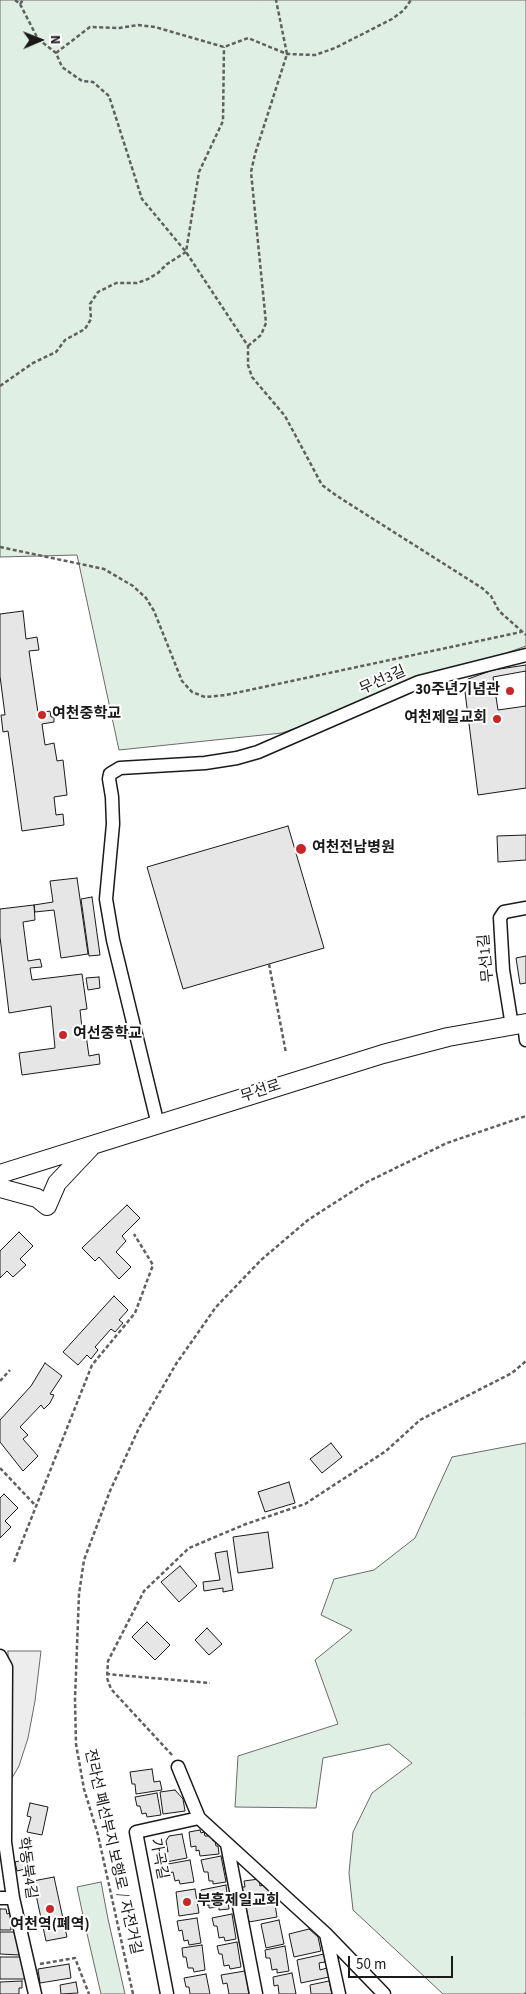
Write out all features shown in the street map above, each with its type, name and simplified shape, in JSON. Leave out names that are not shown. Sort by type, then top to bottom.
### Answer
[{"type":"street","name":"무선3길","points":[[158,1125],[113,940],[106,899],[113,824],[110,774],[120,768],[206,763],[237,758],[258,752],[419,682],[526,655]]},
{"type":"street","name":"무선1길","points":[[522,1028],[503,970],[500,918],[504,912],[526,908]]},
{"type":"street","name":"무선로","points":[[0,1174],[383,1054],[448,1037],[522,1028]]},
{"type":"street","points":[[0,1188],[37,1198],[47,1206],[57,1183],[92,1146]]},
{"type":"street","name":"학동북4길","points":[[0,1656],[6,1666],[5,1842],[14,1898],[34,1994]]},
{"type":"street","points":[[178,1767],[199,1818],[326,1934],[384,1994]]},
{"type":"street","name":"가곡길","points":[[167,1994],[136,1832],[199,1818]]},
{"type":"street","points":[[227,1844],[256,1994]]},
{"type":"street","points":[[0,1898],[14,1898]]},
{"type":"street","points":[[326,1934],[339,1994]]},
{"type":"path","points":[[15,0],[20,4],[38,39],[56,53],[62,67],[82,81],[93,82],[109,96],[142,199],[186,252],[248,346],[248,364],[252,377],[285,416],[322,485],[482,588],[491,596],[499,611],[526,635]]},
{"type":"path","points":[[20,4],[23,0]]},
{"type":"path","points":[[248,346],[265,330],[266,323],[251,172],[287,54],[276,0]]},
{"type":"path","points":[[56,53],[83,30],[96,26],[119,28],[144,25],[224,47],[248,38],[287,54],[315,55],[335,48],[392,19],[404,10],[411,0]]},
{"type":"path","points":[[0,386],[33,362],[56,352],[65,340],[85,329],[91,319],[90,304],[98,292],[116,283],[137,284],[148,279],[186,252],[199,172],[223,121],[224,47]]},
{"type":"path","points":[[0,547],[104,569],[132,586],[146,598],[154,611],[182,681],[192,692],[204,697],[226,695],[521,632]]},
{"type":"path","points":[[269,964],[286,1053]]},
{"type":"path","name":"전라선 폐선부지 보행로 / 자전거길","points":[[133,1994],[98,1836],[84,1789],[76,1744],[75,1690],[79,1594],[84,1560],[110,1491],[139,1428],[176,1364],[216,1307],[261,1260],[308,1220],[367,1182],[447,1143],[526,1116]]},
{"type":"path","points":[[14,1562],[92,1364],[135,1313],[154,1265],[134,1234]]},
{"type":"path","points":[[178,1767],[173,1756],[111,1689],[106,1674],[108,1661],[142,1593],[189,1548],[246,1524],[305,1504],[386,1451],[420,1420],[512,1373],[526,1361]]},
{"type":"path","points":[[0,1381],[10,1370]]},
{"type":"path","points":[[0,1468],[36,1506]]},
{"type":"path","points":[[106,1674],[210,1683]]},
{"type":"path","points":[[28,1966],[75,1958],[89,1994]]},
{"type":"green space","points":[[0,0],[526,0],[526,646],[282,733],[119,750],[77,555],[0,557]]},
{"type":"green space","points":[[526,1443],[526,1994],[443,1994],[353,1910],[349,1873],[353,1832],[372,1793],[412,1763],[389,1744],[323,1758],[316,1808],[235,1807],[238,1756],[338,1724],[315,1660],[352,1630],[321,1615],[334,1579],[374,1570],[415,1538],[452,1457]]},
{"type":"green space","points":[[101,1882],[125,1994],[101,1994],[85,1925],[77,1887]]},
{"type":"shaded area","points":[[8,1651],[41,1651],[28,1738],[19,1766],[8,1785]]},
{"type":"building","name":"여천중학교","points":[[23,611],[26,639],[37,637],[39,650],[29,651],[38,713],[50,711],[51,717],[54,717],[54,722],[42,724],[45,745],[54,743],[57,761],[63,760],[67,795],[54,797],[56,815],[63,814],[64,825],[22,831],[8,731],[3,732],[1,715],[5,715],[0,676],[0,614]]},
{"type":"building","name":"여천제일교회","points":[[526,665],[526,788],[478,795],[465,692],[468,679],[493,670]]},
{"type":"building","name":"30주년기념관","points":[[526,671],[526,706],[498,710],[493,677]]},
{"type":"building","name":"여천전남병원","points":[[288,826],[324,948],[183,989],[147,867]]},
{"type":"building","points":[[526,835],[526,860],[498,862],[497,836]]},
{"type":"building","points":[[77,878],[88,954],[61,958],[54,910],[35,912],[34,905],[53,902],[50,881]]},
{"type":"building","points":[[92,897],[100,955],[89,956],[81,899]]},
{"type":"building","name":"여선중학교","points":[[34,905],[35,920],[23,922],[28,961],[40,959],[42,967],[30,968],[32,980],[82,974],[87,1009],[80,1010],[82,1028],[85,1028],[89,1056],[99,1054],[100,1064],[22,1075],[19,1053],[55,1048],[51,1006],[9,1013],[0,937],[0,909]]},
{"type":"building","points":[[526,956],[526,983],[520,984],[516,958]]},
{"type":"building","points":[[99,977],[100,988],[88,990],[86,978]]},
{"type":"building","points":[[127,1205],[140,1218],[122,1236],[126,1241],[116,1252],[131,1267],[119,1279],[99,1257],[95,1261],[82,1248]]},
{"type":"building","points":[[19,1232],[33,1246],[20,1259],[26,1265],[13,1277],[7,1271],[0,1278],[0,1251]]},
{"type":"building","points":[[114,1296],[128,1310],[119,1320],[123,1323],[115,1332],[111,1329],[95,1347],[98,1350],[91,1359],[87,1355],[78,1365],[63,1352]]},
{"type":"building","points":[[45,1363],[62,1376],[50,1394],[54,1395],[50,1403],[44,1409],[41,1405],[20,1427],[28,1435],[23,1439],[38,1456],[23,1471],[0,1442],[0,1420],[31,1386]]},
{"type":"building","points":[[331,1443],[342,1457],[322,1473],[310,1459]]},
{"type":"building","points":[[289,1482],[295,1503],[265,1512],[258,1492]]},
{"type":"building","points":[[4,1494],[18,1508],[5,1521],[11,1527],[0,1538],[0,1498]]},
{"type":"building","points":[[268,1532],[273,1568],[238,1573],[233,1537]]},
{"type":"building","points":[[227,1551],[233,1590],[223,1592],[223,1588],[204,1591],[203,1582],[220,1580],[215,1553]]},
{"type":"building","points":[[180,1566],[197,1586],[179,1602],[161,1582]]},
{"type":"building","points":[[147,1622],[170,1645],[155,1660],[132,1637]]},
{"type":"building","points":[[207,1628],[222,1644],[209,1655],[195,1640]]},
{"type":"building","points":[[152,1769],[154,1782],[160,1781],[162,1790],[136,1794],[135,1784],[132,1784],[130,1772]]},
{"type":"building","points":[[175,1790],[183,1799],[185,1811],[163,1814],[160,1792]]},
{"type":"building","points":[[157,1793],[161,1815],[147,1817],[146,1813],[142,1814],[140,1806],[137,1806],[135,1797]]},
{"type":"building","points":[[30,1803],[48,1807],[42,1835],[27,1832],[31,1817],[27,1816]]},
{"type":"building","points":[[200,1830],[201,1833],[204,1832],[205,1836],[212,1836],[216,1846],[218,1846],[219,1854],[200,1856],[199,1850],[196,1851],[196,1846],[191,1847],[189,1832]]},
{"type":"building","points":[[182,1834],[187,1858],[166,1862],[164,1852],[168,1852],[166,1841],[169,1836]]},
{"type":"building","points":[[221,1856],[226,1882],[213,1884],[213,1881],[209,1881],[208,1872],[204,1872],[201,1860]]},
{"type":"building","points":[[27,1859],[29,1868],[17,1871],[15,1862]]},
{"type":"building","points":[[190,1860],[194,1882],[180,1884],[179,1880],[175,1881],[173,1872],[169,1873],[168,1864]]},
{"type":"building","name":"여천역(폐역)","points":[[54,1877],[67,1937],[46,1941],[33,1881]]},
{"type":"building","points":[[259,1879],[260,1886],[267,1884],[270,1899],[274,1898],[277,1917],[249,1922],[242,1887],[245,1887],[244,1881]]},
{"type":"building","points":[[226,1885],[229,1909],[219,1910],[219,1907],[209,1908],[209,1905],[203,1906],[201,1890]]},
{"type":"building","name":"부흥제일교회","points":[[195,1889],[199,1913],[179,1916],[176,1892]]},
{"type":"building","points":[[0,1909],[6,1909],[7,1914],[10,1913],[11,1930],[0,1930]]},
{"type":"building","points":[[232,1914],[236,1939],[225,1941],[224,1937],[219,1938],[217,1926],[214,1926],[212,1918]]},
{"type":"building","points":[[197,1918],[201,1943],[189,1945],[188,1940],[184,1941],[182,1930],[179,1931],[177,1921]]},
{"type":"building","points":[[279,1920],[284,1944],[266,1948],[261,1924]]},
{"type":"building","points":[[309,1929],[318,1937],[321,1951],[294,1957],[289,1934]]},
{"type":"building","points":[[0,1932],[14,1932],[20,1955],[0,1954]]},
{"type":"building","points":[[237,1942],[241,1967],[230,1969],[229,1965],[224,1966],[222,1954],[219,1954],[217,1946]]},
{"type":"building","points":[[202,1945],[205,1970],[194,1972],[193,1968],[188,1968],[186,1957],[183,1957],[182,1948]]},
{"type":"building","points":[[285,1946],[289,1971],[277,1973],[277,1969],[272,1970],[270,1958],[266,1958],[265,1950]]},
{"type":"building","points":[[324,1954],[325,1962],[319,1963],[320,1970],[327,1968],[329,1977],[301,1983],[297,1960]]},
{"type":"building","points":[[0,1957],[22,1957],[27,1979],[0,1979]]},
{"type":"building","points":[[69,1964],[71,1978],[40,1983],[38,1969]]},
{"type":"building","points":[[245,1971],[249,1994],[229,1994],[227,1983],[223,1984],[221,1975]]},
{"type":"building","points":[[292,1973],[296,1994],[279,1994],[278,1985],[274,1986],[273,1977]]},
{"type":"building","points":[[206,1974],[210,1994],[190,1994],[189,1987],[186,1987],[184,1978]]},
{"type":"building","points":[[22,1981],[22,1988],[19,1988],[19,1994],[0,1994],[0,1982]]},
{"type":"building","points":[[329,1981],[332,1994],[311,1994],[310,1985]]},
{"type":"building","points":[[76,1982],[78,1993],[61,1994],[60,1985]]},
{"type":"place","name":"30주년기념관","points":[[510,691]]},
{"type":"place","name":"여천중학교","points":[[42,715]]},
{"type":"place","name":"여천제일교회","points":[[497,719]]},
{"type":"place","name":"여천전남병원","points":[[301,849]]},
{"type":"place","name":"여선중학교","points":[[63,1035]]},
{"type":"place","name":"부흥제일교회","points":[[187,1902]]},
{"type":"place","name":"여천역(폐역)","points":[[50,1909]]}]
